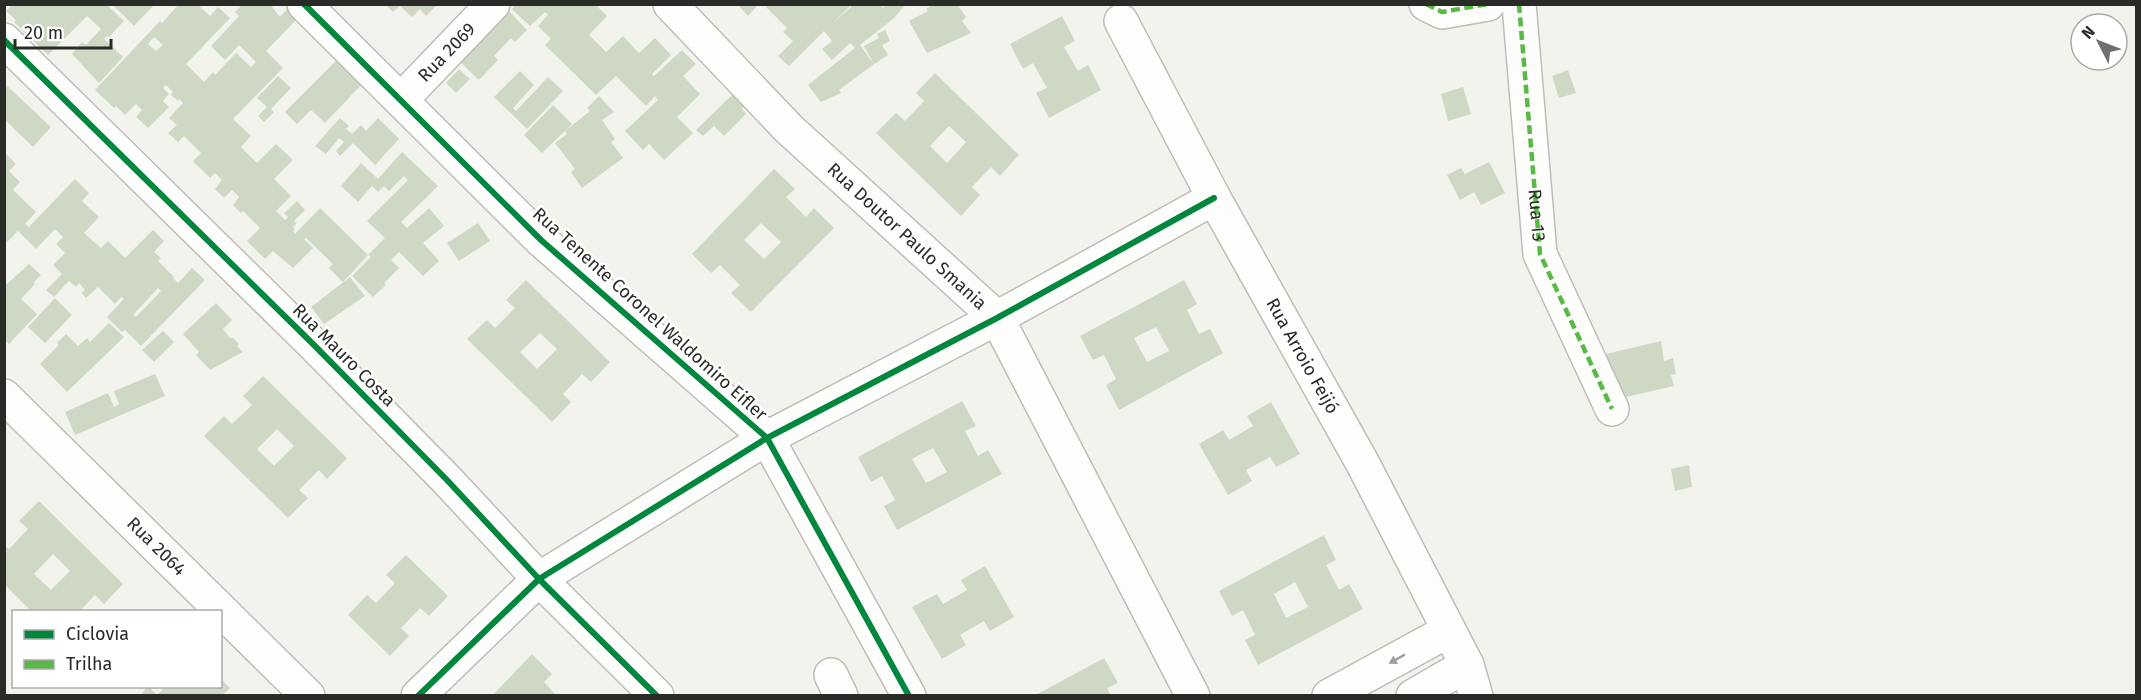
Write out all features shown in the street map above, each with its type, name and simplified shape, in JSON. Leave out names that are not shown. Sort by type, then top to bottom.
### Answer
[{"type":"street","name":"Rua Tenente Coronel Waldomiro Eifler","points":[[304,4],[541,240],[767,438],[909,696]]},
{"type":"street","name":"Rua 2069","points":[[401,100],[493,4]]},
{"type":"street","name":"Rua Doutor Paulo Smania","points":[[670,4],[789,129],[997,318],[1193,696]]},
{"type":"street","points":[[1426,4],[1442,12],[1488,4]]},
{"type":"street","name":"Rua 13","points":[[1519,4],[1540,254],[1612,409]]},
{"type":"street","name":"Rua Arroio Feijó","points":[[1121,21],[1214,198],[1363,464],[1472,681]]},
{"type":"street","name":"Rua Mauro Costa","points":[[4,40],[320,351],[447,480],[539,579],[657,696]]},
{"type":"street","points":[[418,696],[539,579],[767,438],[997,318],[1214,198]]},
{"type":"street","name":"Rua 2064","points":[[4,396],[221,610]]},
{"type":"street","name":"Rua 2064","points":[[222,611],[308,696]]},
{"type":"street","points":[[1329,696],[1448,631]]},
{"type":"street","points":[[1413,696],[1472,681]]},
{"type":"building","points":[[13,4],[106,4],[124,21],[109,37],[104,39],[123,57],[99,83],[72,54],[82,42],[86,45],[101,29],[87,16],[48,55],[14,22],[16,20],[6,11]]},
{"type":"building","points":[[112,4],[155,4],[134,26]]},
{"type":"building","points":[[179,4],[197,4],[210,16],[218,7],[230,18],[186,64],[204,82],[213,72],[215,75],[236,53],[251,67],[256,62],[239,45],[225,60],[211,46],[239,16],[235,12],[243,4],[270,4],[280,17],[288,8],[298,18],[266,51],[283,68],[233,119],[251,136],[241,147],[257,163],[276,144],[293,160],[274,179],[291,196],[276,211],[285,220],[288,217],[284,213],[297,201],[305,210],[294,221],[297,223],[293,227],[295,234],[320,208],[368,255],[343,282],[329,268],[333,264],[306,238],[304,239],[313,248],[293,268],[273,251],[265,259],[247,241],[260,228],[243,211],[241,213],[233,205],[239,197],[232,190],[224,198],[215,189],[222,180],[215,173],[210,178],[193,161],[201,153],[184,136],[178,142],[168,133],[177,125],[169,118],[183,103],[171,95],[173,92],[166,85],[163,88],[169,94],[163,101],[169,107],[148,128],[136,117],[142,110],[136,104],[125,115],[95,90],[160,21],[162,23]],"holes":[[[154,37],[163,45],[156,51],[148,44]]]},
{"type":"building","points":[[385,4],[438,4],[426,16],[420,9],[412,17],[400,6],[393,12]]},
{"type":"building","points":[[516,4],[547,4],[550,7],[551,4],[595,4],[607,16],[589,35],[606,52],[623,36],[639,53],[655,38],[671,55],[652,74],[654,76],[682,50],[696,64],[683,76],[700,94],[677,117],[693,133],[664,160],[649,144],[643,150],[625,131],[658,100],[655,96],[646,106],[616,76],[596,95],[545,45],[551,39],[538,26],[548,15],[545,12],[530,26],[512,9]]},
{"type":"building","points":[[737,4],[759,4],[748,16]]},
{"type":"building","points":[[768,4],[848,4],[850,6],[832,24],[854,4],[880,4],[883,8],[887,4],[906,4],[894,18],[860,45],[874,64],[839,90],[841,93],[821,102],[808,85],[855,48],[850,43],[832,60],[822,49],[832,41],[824,31],[789,66],[778,56],[793,41],[783,32],[787,28],[766,7]]},
{"type":"building","points":[[933,4],[957,4],[966,17],[962,21],[971,33],[927,53],[909,21],[928,11],[926,9]]},
{"type":"building","points":[[508,10],[527,30],[515,42],[511,38],[494,56],[498,60],[479,80],[459,61]]},
{"type":"building","points":[[1062,16],[1075,41],[1064,47],[1078,71],[1088,65],[1101,90],[1049,118],[1036,93],[1047,88],[1033,63],[1023,69],[1010,44]]},
{"type":"building","points":[[885,30],[890,41],[882,45],[888,55],[874,64],[864,46],[879,38],[877,34]]},
{"type":"building","points":[[339,58],[364,82],[325,123],[311,110],[297,124],[285,112]]},
{"type":"building","points":[[459,69],[470,79],[456,93],[446,83]]},
{"type":"building","points":[[1568,70],[1576,93],[1559,98],[1552,76]]},
{"type":"building","points":[[520,71],[534,85],[513,108],[516,111],[548,77],[563,91],[527,129],[494,97]]},
{"type":"building","points":[[935,73],[1019,155],[1000,176],[991,167],[972,187],[980,195],[961,216],[876,133],[896,113],[905,121],[924,101],[916,93]],"holes":[[[949,126],[966,142],[947,163],[930,146]]]},
{"type":"building","points":[[278,76],[291,88],[271,109],[274,112],[264,122],[258,116],[267,107],[257,98]]},
{"type":"building","points":[[4,83],[51,127],[33,147],[4,119]]},
{"type":"building","points":[[1463,87],[1471,114],[1448,121],[1441,94]]},
{"type":"building","points":[[734,93],[746,105],[742,109],[746,114],[724,136],[714,126],[703,136],[696,130]]},
{"type":"building","points":[[599,96],[614,112],[602,120],[615,139],[611,142],[623,158],[582,188],[571,172],[575,169],[555,143],[567,134],[565,131],[590,111],[587,108]]},
{"type":"building","points":[[553,105],[572,124],[542,153],[524,135]]},
{"type":"building","points":[[340,118],[349,126],[346,129],[352,134],[361,125],[366,131],[378,118],[399,139],[375,165],[353,143],[340,156],[336,151],[344,142],[339,138],[326,154],[315,146]]},
{"type":"building","points":[[4,152],[16,164],[9,171],[20,182],[13,190],[36,212],[25,224],[29,227],[75,179],[89,193],[82,201],[99,217],[84,233],[101,248],[108,241],[125,258],[153,230],[164,241],[154,252],[161,258],[158,261],[178,283],[192,268],[205,280],[141,346],[107,317],[124,299],[121,297],[115,304],[98,287],[86,298],[82,293],[85,290],[79,283],[76,287],[69,281],[54,297],[46,290],[62,274],[53,265],[65,253],[56,244],[63,237],[55,229],[36,249],[18,231],[4,245]],"holes":[[[158,288],[161,291],[136,317],[133,315]]]},
{"type":"building","points":[[402,152],[438,186],[401,222],[407,228],[429,208],[444,226],[423,243],[439,261],[423,276],[399,252],[391,260],[399,268],[373,297],[352,276],[371,257],[368,255],[385,238],[367,221],[408,180],[404,176],[389,191],[384,186],[378,192],[372,186],[358,202],[341,186],[361,163],[378,179]]},
{"type":"building","points":[[1489,162],[1505,193],[1481,205],[1474,192],[1460,200],[1447,175],[1461,168],[1465,174]]},
{"type":"building","points":[[774,169],[795,189],[786,197],[806,217],[814,208],[834,228],[751,312],[731,293],[740,285],[720,265],[711,273],[692,254]],"holes":[[[761,223],[781,242],[764,259],[744,240]]]},
{"type":"building","points":[[478,223],[490,241],[459,261],[447,243]]},
{"type":"building","points":[[29,264],[41,275],[21,299],[37,314],[9,344],[4,340],[4,282],[7,284]]},
{"type":"building","points":[[350,277],[365,296],[324,324],[311,307]]},
{"type":"building","points":[[526,280],[610,362],[591,382],[582,374],[563,394],[571,402],[552,422],[467,339],[487,320],[495,328],[515,308],[506,300]],"holes":[[[540,333],[557,349],[537,369],[520,352]]]},
{"type":"building","points":[[1184,280],[1197,304],[1187,310],[1199,334],[1210,329],[1223,353],[1119,410],[1106,385],[1116,379],[1104,355],[1093,360],[1080,336]],"holes":[[[1156,327],[1169,351],[1147,362],[1134,338]]]},
{"type":"building","points":[[55,298],[72,315],[45,343],[28,327]]},
{"type":"building","points":[[216,303],[232,320],[223,329],[239,344],[237,346],[243,352],[210,370],[196,355],[199,352],[183,334]]},
{"type":"building","points":[[109,323],[124,337],[67,392],[40,364],[59,345],[57,343],[66,334],[78,346],[87,338],[90,342]]},
{"type":"building","points":[[163,331],[174,342],[154,362],[142,350]]},
{"type":"building","points":[[1661,341],[1664,361],[1673,358],[1676,374],[1671,375],[1674,386],[1617,399],[1606,354]]},
{"type":"building","points":[[155,374],[165,396],[75,435],[65,412],[108,393],[114,407],[119,404],[114,391]]},
{"type":"building","points":[[263,376],[347,458],[327,479],[319,470],[299,490],[308,498],[288,518],[204,436],[224,416],[232,424],[252,405],[243,396]],"holes":[[[277,429],[294,446],[274,466],[257,449]]]},
{"type":"building","points":[[962,401],[976,426],[965,431],[978,456],[988,450],[1002,474],[897,530],[884,506],[895,500],[882,476],[871,482],[858,457]],"holes":[[[933,448],[947,472],[926,483],[912,459]]]},
{"type":"building","points":[[1271,402],[1300,454],[1276,467],[1270,457],[1246,470],[1252,481],[1228,495],[1199,444],[1223,430],[1229,440],[1253,426],[1247,416]]},
{"type":"building","points":[[1689,465],[1692,487],[1675,491],[1671,469]]},
{"type":"building","points":[[39,501],[123,584],[104,604],[95,595],[81,610],[30,610],[4,584],[4,545],[9,549],[28,529],[19,521]],"holes":[[[53,554],[70,571],[51,590],[34,574]]]},
{"type":"building","points":[[1324,535],[1336,560],[1326,565],[1339,590],[1349,584],[1363,609],[1258,665],[1245,640],[1255,635],[1243,610],[1232,616],[1219,591]],"holes":[[[1295,582],[1308,607],[1286,618],[1274,594]]]},
{"type":"building","points":[[406,555],[448,596],[429,616],[420,608],[401,628],[409,636],[390,656],[348,615],[367,595],[376,603],[395,583],[386,575]]},
{"type":"building","points":[[985,566],[1014,617],[990,631],[984,621],[960,635],[966,645],[942,659],[912,607],[937,594],[943,604],[967,590],[961,580]]},
{"type":"building","points":[[532,654],[552,674],[544,682],[557,696],[492,696]]},
{"type":"building","points":[[1104,658],[1118,683],[1107,688],[1111,696],[1034,696]]},
{"type":"building","points":[[222,680],[230,688],[222,696],[140,696],[146,688],[150,688],[157,695],[164,688],[222,688]]},
{"type":"marked path","points":[[1426,4],[1442,12],[1488,4]]},
{"type":"marked path","points":[[1519,4],[1540,254],[1612,409]]},
{"type":"cycle path","points":[[304,4],[541,240],[767,438],[909,696]]},
{"type":"cycle path","points":[[4,40],[312,343],[447,480],[539,579],[657,696]]},
{"type":"cycle path","points":[[418,696],[539,579],[767,438],[997,318],[1214,198]]}]
